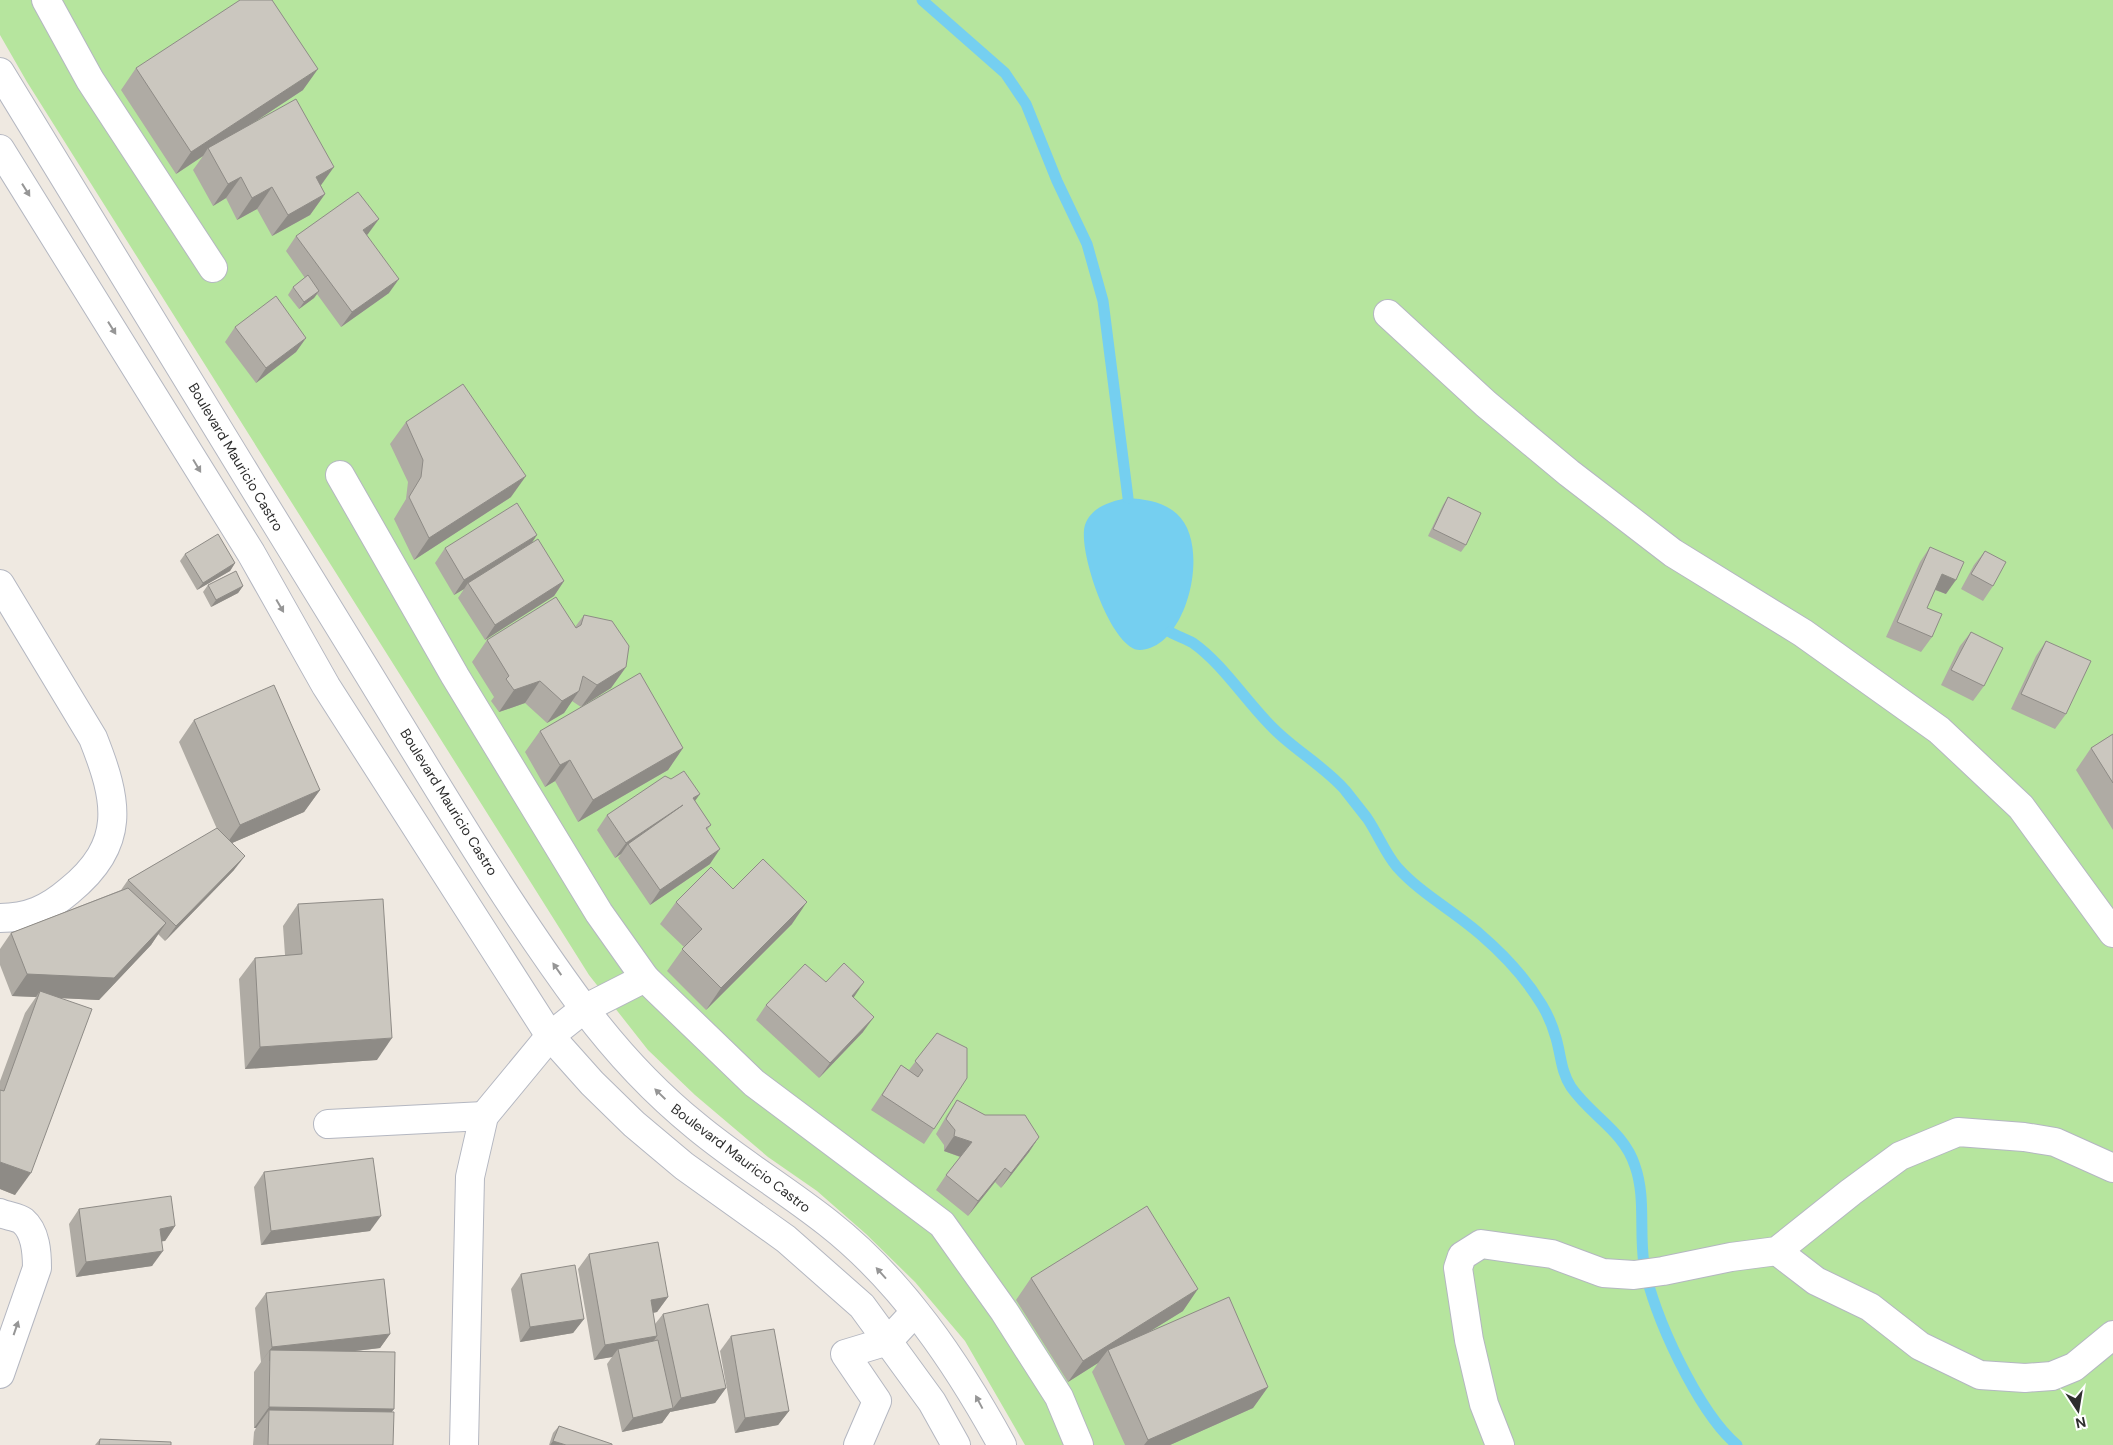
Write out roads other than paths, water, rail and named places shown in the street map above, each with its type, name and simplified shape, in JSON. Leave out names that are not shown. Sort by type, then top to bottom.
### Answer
[{"type":"street","points":[[46,0],[90,80],[213,268]]},
{"type":"street","name":"Boulevard Mauricio Castro","points":[[0,72],[281,532],[503,889],[584,1009],[634,1069],[667,1101],[739,1160],[829,1224],[869,1260],[916,1312],[972,1390],[1002,1445]]},
{"type":"street","points":[[0,148],[251,553],[326,686],[550,1036],[592,1083],[634,1124],[684,1166],[786,1239],[862,1306],[932,1402],[956,1445]]},
{"type":"street","points":[[1388,314],[1486,404],[1569,473],[1666,547],[1803,633],[1939,730],[2021,807],[2113,933]]},
{"type":"street","points":[[340,475],[446,661],[599,913],[645,978],[754,1083],[942,1224],[1004,1311],[1058,1397],[1079,1445]]},
{"type":"street","points":[[251,553],[281,532]]},
{"type":"street","points":[[0,584],[93,738],[104,765],[112,802],[111,831],[103,856],[86,878],[51,906],[27,915],[0,918]]},
{"type":"street","points":[[464,1445],[470,1177],[484,1116],[550,1036],[584,1009],[645,978]]},
{"type":"street","points":[[328,1124],[484,1116]]},
{"type":"street","points":[[1500,1445],[1484,1404],[1469,1340],[1458,1268],[1462,1256],[1481,1244],[1552,1254],[1603,1273],[1634,1275],[1663,1272],[1731,1257],[1777,1251],[1850,1192],[1900,1156],[1958,1132],[2024,1136],[2055,1142],[2113,1168]]},
{"type":"street","points":[[0,1213],[23,1221],[30,1230],[37,1255],[36,1268],[0,1374]]},
{"type":"street","points":[[1777,1251],[1816,1281],[1870,1308],[1920,1346],[1980,1375],[2025,1378],[2052,1376],[2074,1367],[2113,1335]]},
{"type":"street","points":[[858,1445],[877,1400],[845,1354],[888,1341],[916,1312]]},
{"type":"water","points":[[1128,498],[1154,502],[1172,510],[1187,529],[1193,548],[1193,570],[1189,593],[1182,615],[1171,633],[1157,645],[1140,650],[1129,646],[1118,634],[1108,617],[1091,575],[1084,537],[1085,525],[1097,509],[1109,503]]},
{"type":"waterway","points":[[922,0],[1005,73],[1026,104],[1057,181],[1087,244],[1103,301],[1128,498]]},
{"type":"waterway","points":[[1170,632],[1193,643],[1204,652],[1274,729],[1337,782],[1367,818],[1389,856],[1406,877],[1489,942],[1514,968],[1536,996],[1552,1025],[1563,1069],[1571,1087],[1588,1107],[1615,1133],[1630,1154],[1635,1166],[1640,1190],[1644,1264],[1657,1309],[1667,1335],[1693,1387],[1722,1430],[1737,1445]]}]
